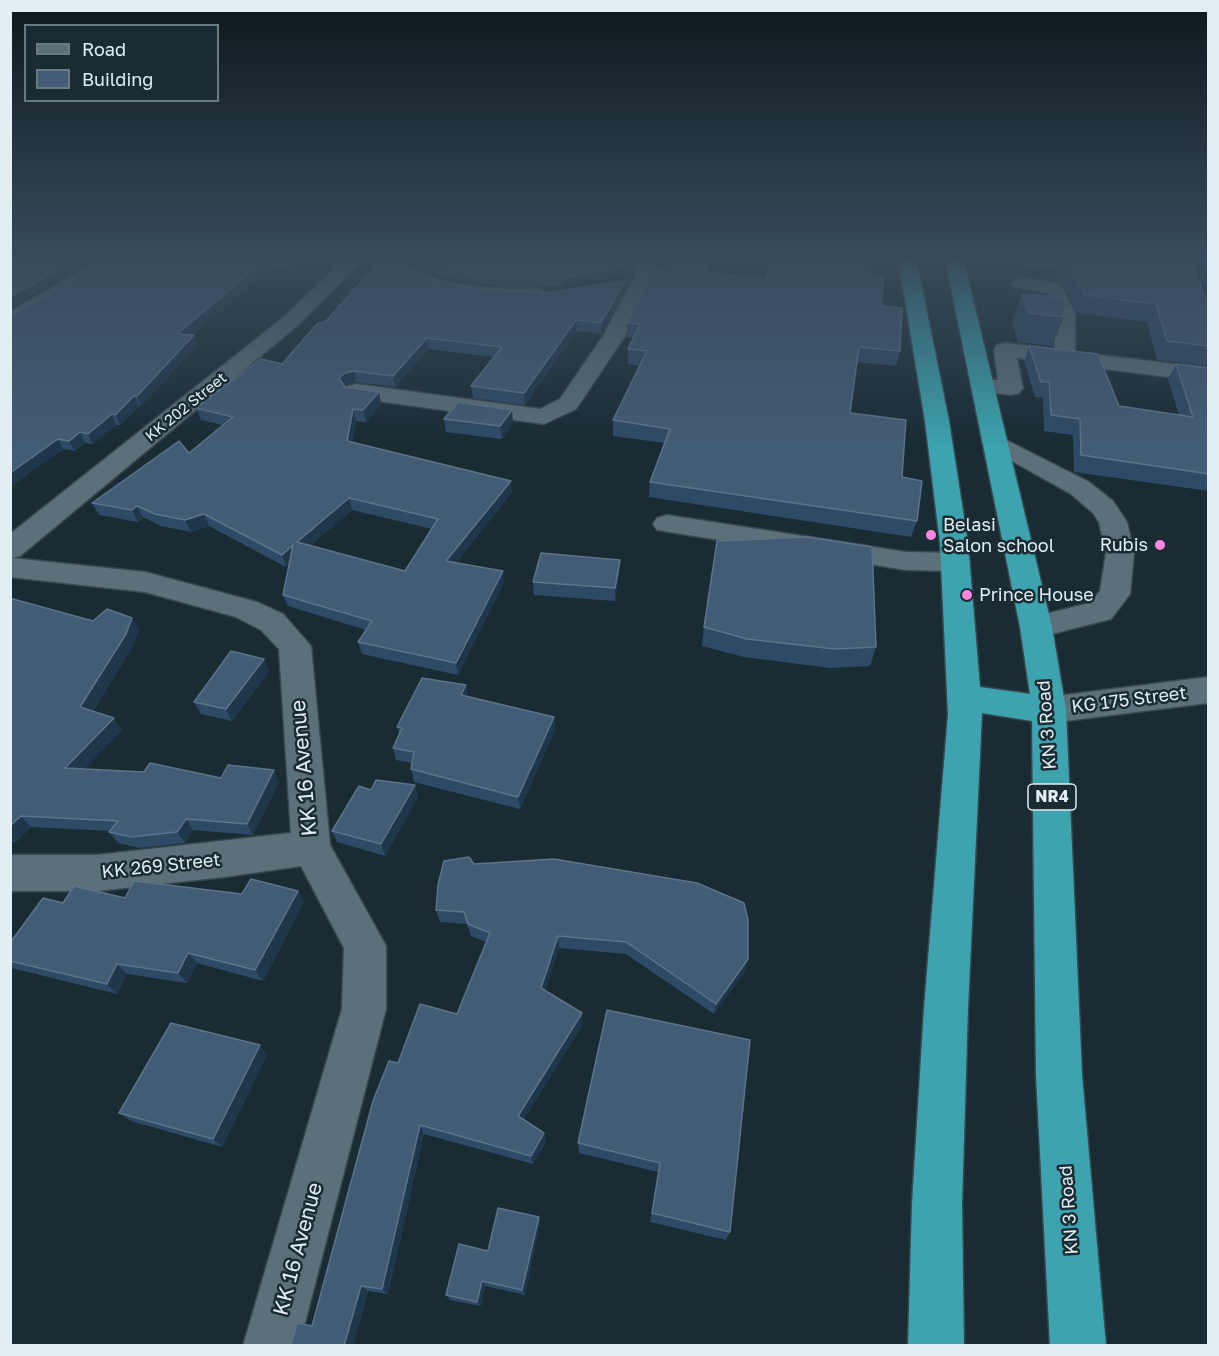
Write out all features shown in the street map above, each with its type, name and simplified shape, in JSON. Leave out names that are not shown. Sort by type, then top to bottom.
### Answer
[{"type":"highway","points":[[919,321],[937,421],[955,562],[965,698],[937,1192],[936,1346]]},
{"type":"highway","name":"KN 3 Road","points":[[968,321],[1036,627],[1049,710],[1059,1076],[1078,1346]]},
{"type":"highway","points":[[965,698],[1049,710]]},
{"type":"street","name":"KK 202 Street","points":[[10,549],[291,321]]},
{"type":"street","points":[[356,391],[544,417],[568,404],[614,336],[621,321]]},
{"type":"street","points":[[1065,357],[1067,321]]},
{"type":"street","points":[[983,385],[1011,388],[1005,350],[1209,375]]},
{"type":"street","points":[[994,441],[1080,488],[1103,507],[1113,522],[1120,553],[1115,594],[1100,611],[1036,627]]},
{"type":"street","points":[[667,524],[906,561],[955,562]]},
{"type":"street","name":"KK 16 Avenue","points":[[10,567],[145,582],[246,609],[272,622],[295,646],[311,847],[365,945],[364,1009],[271,1346]]},
{"type":"street","name":"KG 175 Street","points":[[1049,710],[1209,690]]},
{"type":"street","name":"KK 269 Street","points":[[10,873],[98,873],[224,860],[311,847]]},
{"type":"building","points":[[10,321],[192,321],[177,334],[194,335],[137,396],[134,396],[115,415],[112,414],[88,434],[80,432],[69,441],[58,439],[10,473]]},
{"type":"building","points":[[575,321],[524,393],[471,386],[502,347],[427,338],[393,376],[354,371],[345,373],[339,378],[345,387],[379,392],[363,410],[353,409],[347,441],[511,481],[446,561],[503,571],[456,663],[358,642],[372,621],[283,595],[293,545],[282,555],[204,514],[185,520],[155,514],[137,506],[132,510],[92,503],[179,441],[189,453],[233,417],[196,408],[261,359],[282,364],[318,323]],"holes":[[[349,498],[438,519],[405,571],[297,542]]]},
{"type":"building","points":[[901,321],[900,351],[859,347],[850,413],[906,420],[902,477],[922,481],[917,521],[650,482],[670,429],[613,420],[647,351],[628,349],[640,324],[627,323]]},
{"type":"building","points":[[1161,321],[1209,321],[1209,346],[1167,341]]},
{"type":"building","points":[[1029,346],[1098,354],[1119,406],[1193,417],[1176,364],[1209,368],[1209,474],[1081,455],[1080,419],[1051,415],[1049,382],[1041,382]]},
{"type":"building","points":[[458,402],[512,410],[500,426],[444,419]]},
{"type":"building","points":[[808,537],[872,547],[876,647],[835,649],[747,639],[704,627],[717,541]]},
{"type":"building","points":[[541,553],[620,560],[615,588],[533,582]]},
{"type":"building","points":[[10,600],[93,621],[107,609],[132,618],[126,634],[80,707],[114,718],[65,768],[144,772],[150,763],[221,778],[228,765],[274,770],[247,824],[186,819],[177,832],[131,837],[109,832],[118,821],[21,816],[10,826]]},
{"type":"building","points":[[231,651],[264,659],[226,709],[194,702]]},
{"type":"building","points":[[422,678],[466,685],[461,695],[554,717],[518,797],[411,769],[414,752],[393,748],[402,728],[397,727]]},
{"type":"building","points":[[376,780],[415,785],[381,844],[332,831],[359,786],[371,790]]},
{"type":"building","points":[[469,857],[474,864],[554,859],[697,883],[744,903],[748,920],[748,959],[716,1004],[626,942],[558,936],[541,988],[582,1013],[518,1116],[544,1133],[531,1156],[420,1125],[382,1289],[361,1286],[344,1346],[277,1346],[291,1344],[297,1323],[312,1326],[373,1101],[389,1061],[398,1063],[420,1004],[457,1014],[490,933],[468,924],[464,912],[436,910],[438,885],[444,861]]},
{"type":"building","points":[[251,879],[298,891],[255,970],[188,953],[178,973],[117,964],[107,984],[10,961],[10,943],[43,898],[63,903],[74,886],[125,898],[134,881],[242,894]]},
{"type":"building","points":[[607,1010],[750,1040],[730,1232],[652,1213],[660,1163],[578,1143]]},
{"type":"building","points":[[171,1023],[260,1045],[213,1139],[119,1113]]},
{"type":"building","points":[[498,1208],[539,1217],[522,1290],[482,1281],[477,1302],[446,1295],[459,1244],[488,1251]]},
{"type":"place","name":"Belasi Salon school","points":[[931,535]]},
{"type":"place","name":"Rubis","points":[[1160,545]]},
{"type":"place","name":"Prince House","points":[[967,595]]}]
